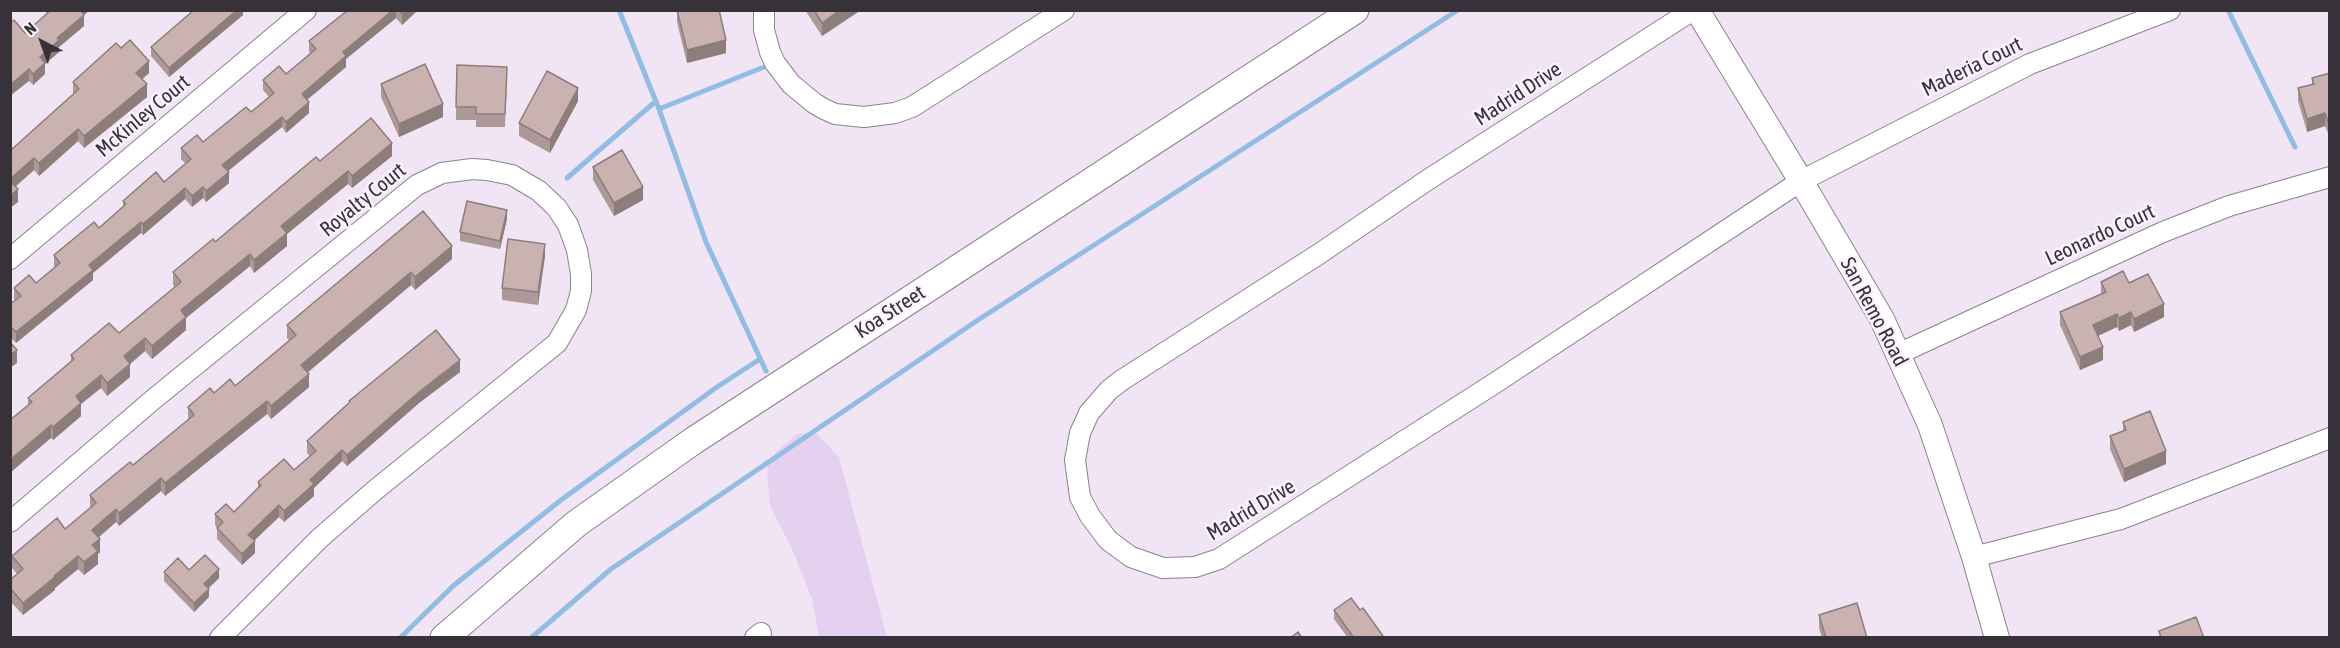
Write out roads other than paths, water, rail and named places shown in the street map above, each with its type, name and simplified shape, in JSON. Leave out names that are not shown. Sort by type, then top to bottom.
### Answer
[{"type":"main road","name":"Koa Street","points":[[444,638],[576,524],[684,447],[1355,10]]},
{"type":"street","name":"McKinley Court","points":[[10,259],[306,10]]},
{"type":"street","points":[[764,10],[764,30],[770,52],[775,63],[791,84],[814,104],[824,109],[836,114],[864,117],[895,113],[912,107],[1064,10]]},
{"type":"street","name":"San Remo Road","points":[[1695,10],[1801,181],[1882,320],[1930,425],[1998,638]]},
{"type":"street","name":"Madrid Drive","points":[[1695,10],[1429,179],[1319,254],[1109,390],[1089,413],[1080,433],[1076,452],[1080,497],[1090,516],[1115,547],[1147,564],[1163,568],[1183,568],[1219,559],[1501,379],[1801,181]]},
{"type":"street","name":"Maderia Court","points":[[1801,181],[2030,64],[2170,10]]},
{"type":"street","name":"Royalty Court","points":[[10,522],[155,398],[417,185],[442,173],[472,169],[500,171],[531,186],[548,199],[562,215],[574,237],[579,256],[581,283],[576,310],[557,343],[374,491],[320,538],[220,638]]},
{"type":"street","name":"Leonardo Court","points":[[1898,354],[2163,232],[2229,206],[2330,177]]},
{"type":"street","points":[[1974,557],[2121,519],[2330,438]]},
{"type":"waterway","points":[[619,10],[659,109],[706,242],[766,371]]},
{"type":"waterway","points":[[531,638],[611,569],[978,320],[1458,10]]},
{"type":"waterway","points":[[2228,10],[2295,147]]},
{"type":"waterway","points":[[659,109],[764,67]]},
{"type":"waterway","points":[[567,178],[656,101]]},
{"type":"waterway","points":[[400,638],[453,586],[561,500],[717,387],[760,359]]}]
